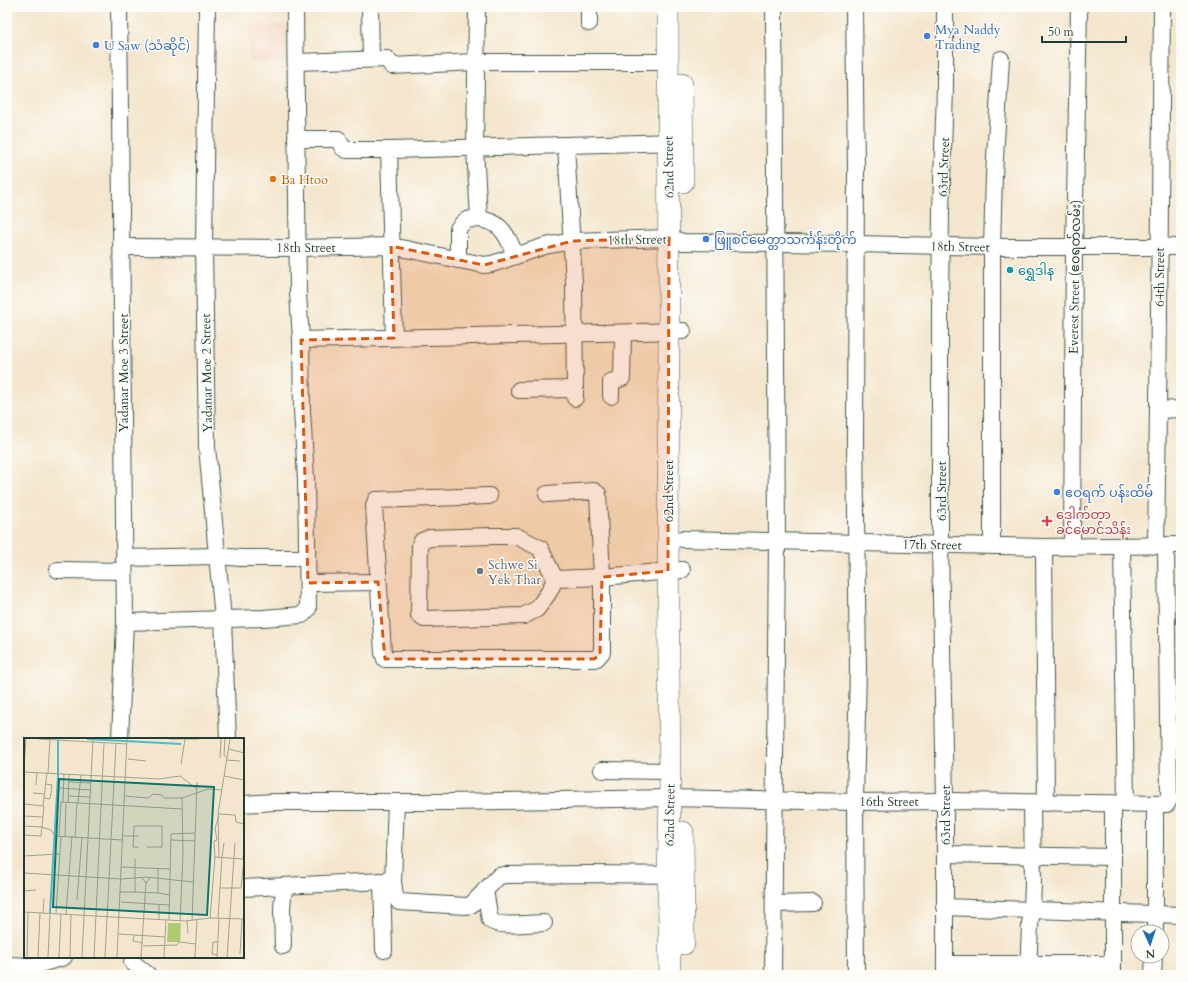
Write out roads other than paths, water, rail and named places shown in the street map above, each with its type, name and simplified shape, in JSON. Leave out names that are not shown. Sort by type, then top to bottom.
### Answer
[{"type":"main road","name":"62nd Street","points":[[668,7],[668,62],[675,142]]},
{"type":"main road","name":"62nd Street","points":[[670,975],[676,875],[675,142],[682,7]]},
{"type":"main road","name":"62nd Street","points":[[676,331],[682,539],[675,571],[670,771],[676,798]]},
{"type":"main road","name":"62nd Street","points":[[676,875],[684,975]]},
{"type":"street","name":"Yadanar Moe 3 Street","points":[[119,7],[125,622],[120,738]]},
{"type":"street","name":"Yadanar Moe 2 Street","points":[[207,7],[204,247],[207,447],[223,619],[228,738]]},
{"type":"street","points":[[125,622],[263,618],[302,615],[308,609],[306,479],[298,293],[295,7]]},
{"type":"street","points":[[370,7],[371,59]]},
{"type":"street","points":[[477,7],[475,148],[479,219]]},
{"type":"street","points":[[589,7],[589,23]]},
{"type":"street","points":[[772,975],[777,541],[774,7]]},
{"type":"street","points":[[854,7],[858,669],[855,802],[856,975]]},
{"type":"street","name":"63rd Street","points":[[945,7],[945,89],[940,246],[940,545],[945,801],[945,970]]},
{"type":"street","name":"Everest Street (ဧ၀ရတ်လမ်း)","points":[[1072,547],[1074,247],[1079,7]]},
{"type":"street","name":"64th Street","points":[[1155,924],[1161,804],[1169,800],[1167,546],[1158,410],[1162,7]]},
{"type":"street","points":[[296,62],[387,58],[392,66],[476,62],[668,62]]},
{"type":"street","points":[[992,546],[992,247],[994,175],[1001,58]]},
{"type":"street","points":[[296,139],[338,139],[343,148],[347,150],[675,142]]},
{"type":"street","points":[[519,390],[576,393],[572,241],[566,145]]},
{"type":"street","points":[[390,150],[394,338]]},
{"type":"street","points":[[458,260],[458,229],[466,220],[479,219],[490,222],[502,230],[510,242],[515,256]]},
{"type":"street","name":"18th Street","points":[[122,247],[298,248],[391,246],[484,266],[545,246],[572,241],[676,240],[992,247],[1181,247]]},
{"type":"street","points":[[301,340],[676,331]]},
{"type":"street","points":[[611,396],[612,382],[622,378],[622,333]]},
{"type":"street","points":[[1158,410],[1181,409]]},
{"type":"street","points":[[489,496],[376,500],[374,506],[378,582],[383,653],[385,659],[598,658],[602,652],[602,577],[597,492],[547,494]]},
{"type":"street","points":[[516,536],[540,548],[555,579],[549,592],[537,609],[523,616],[424,619],[419,615],[420,545],[422,541],[430,538],[516,536]]},
{"type":"street","name":"17th Street","points":[[682,539],[1044,547],[1167,546]]},
{"type":"street","points":[[945,970],[1113,970],[1113,857],[1119,804],[1122,546]]},
{"type":"street","points":[[1029,969],[1030,924],[1032,910],[1032,857],[1039,803],[1044,547]]},
{"type":"street","points":[[58,570],[217,556],[241,558],[307,558]]},
{"type":"street","points":[[555,579],[675,571]]},
{"type":"street","points":[[308,583],[378,582]]},
{"type":"street","points":[[602,770],[670,771]]},
{"type":"street","name":"16th Street","points":[[244,804],[274,802],[396,802],[676,798],[855,802],[945,801],[1161,804]]},
{"type":"street","points":[[384,950],[387,881],[396,802]]},
{"type":"street","points":[[945,854],[1032,857],[1113,857]]},
{"type":"street","points":[[387,881],[399,902],[404,904],[466,906],[471,904],[499,876],[505,875],[676,875]]},
{"type":"street","points":[[244,888],[387,881]]},
{"type":"street","points":[[283,946],[282,908],[284,887]]},
{"type":"street","points":[[485,890],[490,920],[492,923],[544,923]]},
{"type":"street","points":[[774,904],[813,903]]},
{"type":"street","points":[[944,907],[1113,914],[1181,915]]},
{"type":"street","points":[[10,965],[33,966],[61,958]]},
{"type":"street","points":[[1153,975],[1154,964]]},
{"type":"street","points":[[132,965],[148,975]]},
{"type":"place","name":"Mya Naddy Trading","points":[[927,36]]},
{"type":"place","name":"U Saw (သံဆိုင်)","points":[[96,45]]},
{"type":"place","name":"Ba Htoo","points":[[273,179]]},
{"type":"place","name":"ဖြူစင်မေတ္တာသင်္ကန်းတိုက်","points":[[706,239]]},
{"type":"place","name":"ရွှေဒါန","points":[[1010,270]]},
{"type":"place","name":"ဧဝရက် ပန်းထိမ်","points":[[1057,492]]},
{"type":"place","name":"ဒေါက်တာ ခင်မောင်သိန်း","points":[[1047,521]]},
{"type":"place","name":"Schwe Si Yek Thar","points":[[480,571]]}]
